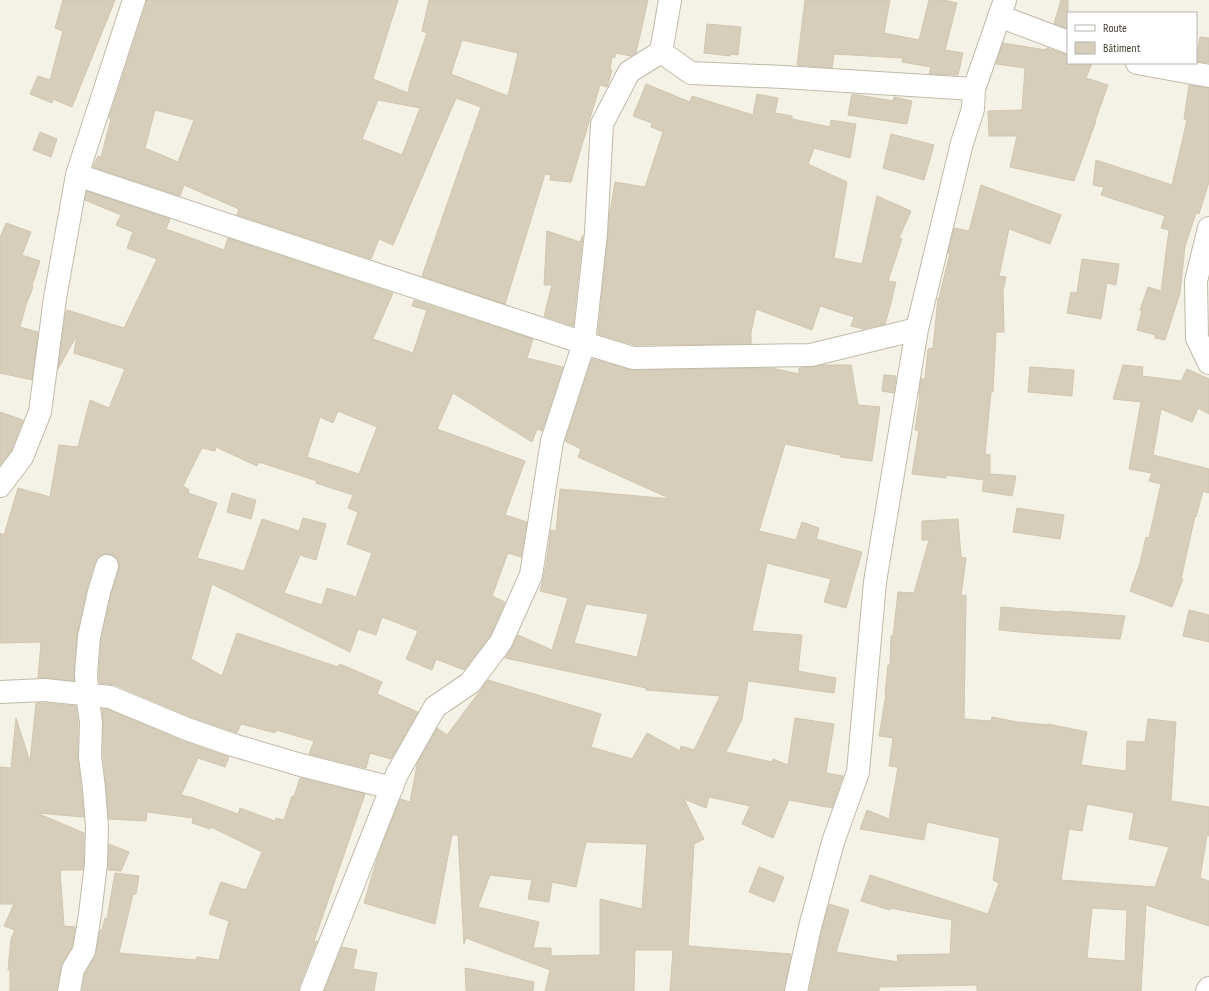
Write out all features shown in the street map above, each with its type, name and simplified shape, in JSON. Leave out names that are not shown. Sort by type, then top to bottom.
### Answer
[{"type":"street","points":[[0,486],[22,457],[40,412],[55,298],[77,175],[134,0]]},
{"type":"street","points":[[311,991],[397,774],[435,707],[470,683],[501,642],[531,575],[552,441],[584,343],[596,233],[602,124],[629,72],[661,52],[670,0]]},
{"type":"street","points":[[796,991],[810,927],[833,842],[858,772],[875,582],[917,329],[962,143],[973,110],[974,89],[1002,8],[1067,41]]},
{"type":"street","points":[[661,52],[691,73],[974,89]]},
{"type":"street","points":[[1142,64],[1209,76]]},
{"type":"street","points":[[77,175],[633,358],[811,355],[917,329]]},
{"type":"street","points":[[1209,228],[1196,281],[1197,338],[1209,363]]},
{"type":"street","points":[[69,991],[73,969],[84,951],[96,864],[97,827],[90,757],[91,722],[86,674],[89,637],[99,592],[108,566]]},
{"type":"street","points":[[0,692],[44,690],[110,697],[187,729],[233,745],[301,765],[392,788]]},
{"type":"building","points":[[63,0],[115,0],[72,107],[53,99],[52,103],[30,94],[38,76],[50,80],[63,31],[55,28]]},
{"type":"building","points":[[146,0],[398,0],[373,79],[408,93],[427,33],[422,31],[429,0],[648,0],[636,53],[631,56],[616,53],[615,57],[612,57],[610,69],[612,70],[607,87],[600,85],[571,182],[550,180],[551,175],[545,174],[505,304],[422,276],[481,107],[456,98],[393,245],[379,239],[371,259],[237,215],[239,209],[184,185],[180,196],[93,167],[98,156],[101,157],[111,119],[109,118]],"holes":[[[462,40],[518,53],[508,96],[451,74]],[[378,100],[420,108],[402,155],[362,139]],[[155,110],[194,120],[178,162],[145,148]]]},
{"type":"building","points":[[805,0],[890,0],[884,33],[919,40],[929,0],[944,0],[957,3],[945,50],[963,53],[958,75],[929,74],[931,67],[902,62],[903,58],[834,54],[832,68],[797,65]]},
{"type":"building","points":[[1061,0],[1068,0],[1067,29],[1054,24]]},
{"type":"building","points":[[707,24],[741,27],[738,55],[731,54],[730,56],[704,53]]},
{"type":"building","points":[[1200,37],[1209,38],[1209,63],[1197,61]]},
{"type":"building","points":[[1003,43],[1046,50],[1047,48],[1067,54],[1067,64],[1092,64],[1086,78],[1108,85],[1074,181],[1010,167],[1017,136],[989,136],[988,111],[1022,110],[1025,68],[996,64]]},
{"type":"building","points":[[646,84],[690,102],[692,96],[753,115],[757,94],[778,98],[775,113],[792,116],[792,119],[830,127],[831,120],[856,124],[850,158],[814,148],[808,164],[847,182],[834,258],[862,264],[877,196],[911,211],[899,238],[902,239],[888,281],[896,282],[885,324],[863,329],[851,326],[854,317],[820,306],[812,330],[756,309],[751,332],[751,344],[635,345],[598,334],[610,212],[615,182],[645,187],[663,132],[651,127],[652,123],[633,116]]},
{"type":"building","points":[[1189,85],[1209,88],[1209,182],[1199,214],[1196,213],[1185,246],[1180,293],[1165,340],[1155,338],[1155,335],[1137,330],[1142,311],[1140,310],[1148,287],[1161,291],[1169,230],[1161,228],[1165,216],[1101,195],[1104,187],[1093,185],[1096,160],[1172,185],[1187,120],[1184,119]]},
{"type":"building","points":[[852,94],[893,101],[894,97],[912,101],[907,124],[848,115]]},
{"type":"building","points":[[40,132],[57,139],[51,157],[33,150]]},
{"type":"building","points":[[891,134],[934,145],[924,180],[883,168]]},
{"type":"building","points":[[981,185],[1061,215],[1050,244],[1009,229],[999,276],[1006,277],[1003,291],[1004,332],[996,332],[993,392],[991,392],[985,454],[990,455],[990,474],[1016,476],[1012,496],[982,491],[984,480],[946,475],[946,478],[912,474],[919,431],[915,430],[921,379],[925,379],[928,349],[933,348],[938,298],[950,253],[948,253],[954,228],[969,231]]},
{"type":"building","points":[[87,191],[170,219],[166,229],[224,250],[228,238],[393,293],[373,339],[413,353],[427,310],[412,306],[414,300],[533,339],[527,358],[563,367],[542,431],[537,429],[532,442],[453,393],[437,429],[525,461],[505,515],[527,522],[521,557],[508,553],[492,596],[505,602],[490,636],[464,670],[436,659],[432,670],[406,659],[418,631],[382,617],[376,635],[358,629],[350,652],[212,584],[191,659],[222,676],[237,633],[338,667],[340,664],[382,682],[377,694],[418,712],[391,759],[370,753],[366,768],[309,754],[314,741],[276,730],[275,733],[241,724],[237,733],[191,717],[115,685],[99,683],[101,639],[111,595],[119,569],[119,563],[116,558],[110,554],[104,554],[98,557],[87,588],[77,636],[74,681],[38,678],[41,642],[0,643],[0,533],[4,535],[18,488],[50,497],[59,445],[78,447],[90,400],[109,408],[125,369],[74,353],[77,335],[58,369],[67,310],[124,328],[157,259],[127,248],[133,232],[116,225],[121,215],[85,200]],"holes":[[[338,411],[377,427],[359,474],[307,457],[320,417],[333,423]],[[216,447],[257,466],[259,462],[317,481],[316,483],[353,495],[348,508],[358,512],[347,544],[372,553],[356,597],[327,588],[322,605],[284,593],[300,555],[316,560],[326,524],[303,518],[299,531],[262,519],[244,571],[197,558],[217,503],[188,493],[189,490],[183,486],[202,448],[215,451]]]},
{"type":"building","points":[[6,223],[31,232],[22,255],[40,261],[20,327],[38,332],[32,380],[0,373],[0,238]]},
{"type":"building","points":[[547,231],[580,242],[583,235],[573,326],[544,316],[552,285],[544,285]]},
{"type":"building","points":[[1082,259],[1119,264],[1116,285],[1107,283],[1101,319],[1067,313],[1071,292],[1077,293]]},
{"type":"building","points":[[592,359],[633,370],[772,368],[799,374],[799,368],[822,365],[851,365],[858,405],[880,407],[872,461],[840,457],[840,455],[785,444],[759,531],[796,540],[802,522],[819,528],[816,539],[862,552],[846,608],[824,602],[831,579],[767,563],[752,631],[802,635],[798,671],[836,678],[834,693],[748,681],[742,719],[726,752],[772,762],[773,759],[788,765],[795,718],[834,724],[826,773],[843,776],[832,808],[789,800],[773,838],[742,824],[750,806],[709,797],[706,808],[684,799],[704,839],[694,844],[688,946],[791,954],[784,991],[670,991],[673,950],[635,950],[634,991],[545,991],[550,970],[466,938],[464,944],[458,835],[452,835],[435,924],[364,903],[378,856],[400,799],[410,802],[416,765],[437,728],[447,735],[488,680],[601,714],[591,747],[632,759],[647,733],[680,751],[681,746],[694,750],[720,696],[646,690],[646,688],[505,658],[518,635],[552,650],[568,598],[540,591],[546,565],[551,530],[556,531],[560,489],[671,499],[578,457],[581,449],[565,441]],"holes":[[[586,604],[648,614],[637,657],[574,643]],[[586,842],[647,844],[642,909],[600,899],[600,955],[551,956],[551,948],[533,948],[539,922],[478,907],[490,875],[532,880],[528,899],[549,902],[552,882],[576,887]]]},
{"type":"building","points":[[1123,365],[1143,367],[1142,376],[1181,381],[1187,369],[1209,379],[1209,414],[1198,408],[1192,422],[1161,409],[1153,455],[1209,469],[1209,493],[1203,491],[1196,517],[1195,516],[1181,579],[1183,579],[1172,607],[1130,591],[1140,563],[1146,537],[1149,538],[1161,484],[1149,481],[1152,473],[1129,469],[1141,402],[1113,399]]},
{"type":"building","points":[[1030,367],[1074,370],[1072,396],[1028,392]]},
{"type":"building","points":[[884,375],[896,376],[894,393],[882,391]]},
{"type":"building","points":[[0,412],[23,420],[11,451],[0,465]]},
{"type":"building","points":[[232,493],[256,500],[251,519],[227,512]]},
{"type":"building","points":[[1017,508],[1064,515],[1060,539],[1013,532]]},
{"type":"building","points":[[958,519],[961,557],[966,558],[961,596],[966,595],[964,719],[991,721],[992,717],[1017,722],[1048,724],[1087,732],[1081,765],[1126,771],[1127,741],[1145,742],[1148,719],[1176,722],[1171,801],[1209,807],[1209,836],[1207,835],[1200,878],[1209,881],[1209,926],[1146,905],[1141,991],[977,991],[977,985],[879,987],[879,991],[809,991],[829,904],[849,910],[836,952],[898,962],[897,955],[950,954],[952,920],[891,908],[890,910],[861,901],[870,875],[988,914],[999,883],[993,880],[1000,838],[927,822],[924,840],[860,829],[867,810],[889,819],[898,767],[889,766],[893,738],[879,736],[886,695],[888,665],[890,665],[891,636],[893,636],[898,592],[914,593],[929,540],[922,540],[922,521]],"holes":[[[1087,804],[1134,813],[1129,839],[1169,847],[1155,887],[1061,880],[1069,829],[1082,831]],[[1092,908],[1127,910],[1125,961],[1087,958]]]},
{"type":"building","points":[[1001,607],[1125,616],[1120,639],[1041,634],[999,630]]},
{"type":"building","points":[[1189,610],[1209,615],[1209,642],[1183,636]]},
{"type":"building","points":[[36,703],[76,706],[78,723],[78,758],[84,817],[37,813],[84,833],[84,863],[83,870],[60,870],[64,926],[75,927],[72,947],[61,967],[57,991],[10,991],[10,970],[8,970],[11,939],[15,930],[4,926],[14,904],[0,904],[0,767],[11,768],[16,718],[30,762]]},
{"type":"building","points":[[102,709],[107,709],[183,741],[229,757],[225,767],[198,758],[181,795],[194,798],[238,814],[240,808],[275,821],[276,818],[284,820],[300,778],[365,794],[314,941],[317,941],[299,986],[299,991],[82,991],[85,974],[96,953],[100,930],[102,930],[105,918],[107,919],[115,873],[139,876],[136,894],[133,894],[119,953],[196,960],[197,957],[219,960],[229,921],[209,914],[221,882],[246,890],[262,852],[211,827],[210,829],[192,823],[193,818],[147,812],[146,821],[109,819],[103,756]]},
{"type":"building","points":[[109,844],[129,852],[121,871],[108,870]]},
{"type":"building","points":[[759,867],[784,877],[774,902],[749,892]]},
{"type":"building","points":[[342,947],[357,950],[353,969],[377,973],[374,991],[324,991]]},
{"type":"building","points":[[465,968],[534,982],[533,991],[466,991]]}]
